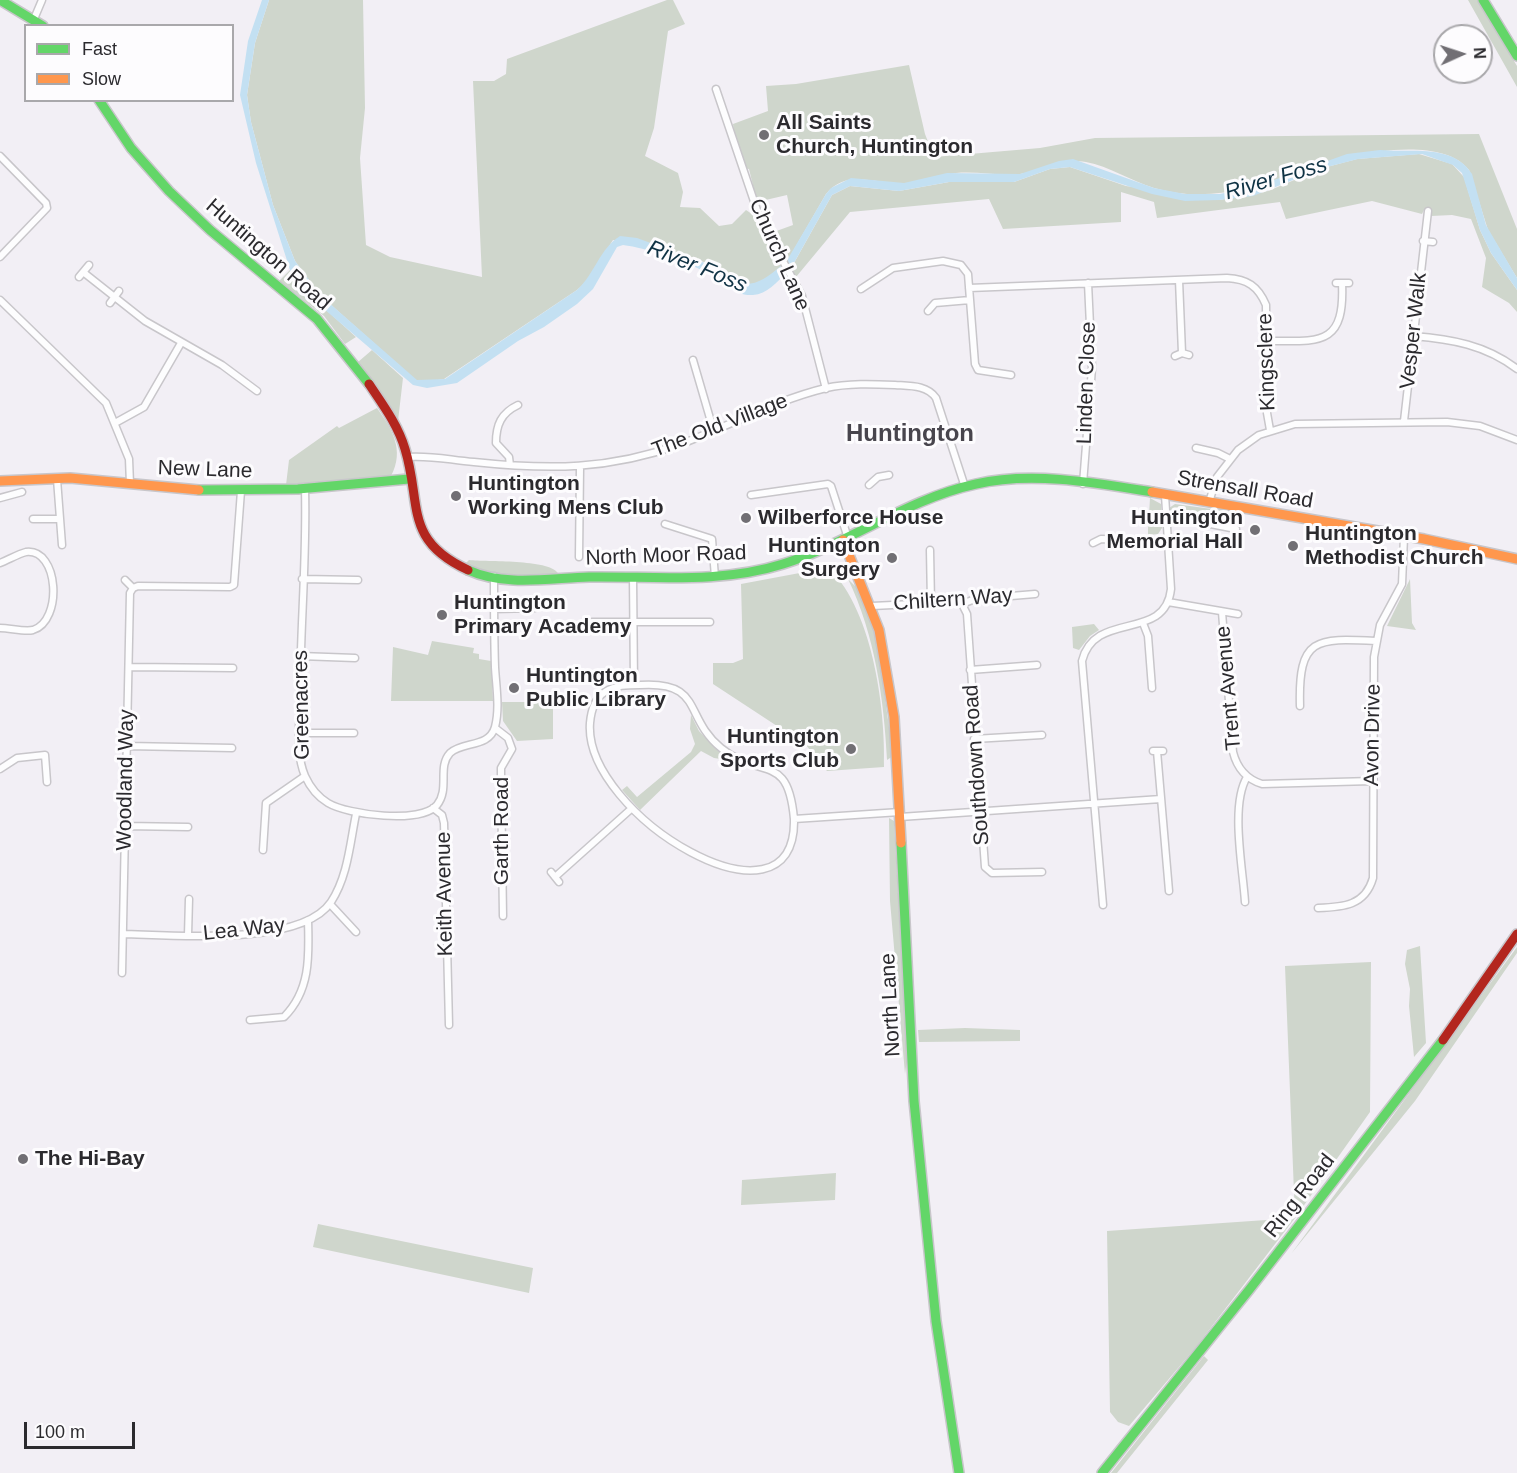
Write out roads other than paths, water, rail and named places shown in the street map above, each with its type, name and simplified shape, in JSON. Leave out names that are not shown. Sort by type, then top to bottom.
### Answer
[{"type":"main road","points":[[0,0],[40,24]]},
{"type":"main road","points":[[1483,0],[1517,56]]},
{"type":"main road","name":"Huntington Road","points":[[100,102],[125,144],[168,191],[326,329],[397,428],[406,457],[409,479]]},
{"type":"main road","name":"New Lane","points":[[0,481],[20,478],[57,479],[241,491],[305,489],[409,479]]},
{"type":"main road","name":"North Moor Road","points":[[409,479],[415,519],[427,540],[457,564],[473,572],[494,576],[715,577],[771,568],[845,539],[916,504],[965,487]]},
{"type":"main road","name":"Strensall Road","points":[[965,487],[1002,480],[1083,484],[1209,502],[1517,559]]},
{"type":"main road","name":"North Lane","points":[[845,539],[872,606],[884,649],[889,681],[900,814],[915,1112],[936,1320],[959,1473]]},
{"type":"main road","name":"Ring Road","points":[[1102,1473],[1190,1367],[1364,1143],[1480,989],[1517,934]]},
{"type":"street","points":[[34,19],[42,0]]},
{"type":"street","name":"Church Lane","points":[[716,89],[760,219],[783,260],[805,308],[826,388]]},
{"type":"street","points":[[0,156],[46,203],[48,208],[0,257]]},
{"type":"street","name":"Vesper Walk","points":[[1404,422],[1428,211]]},
{"type":"street","name":"Vesper Walk","points":[[1423,241],[1433,243]]},
{"type":"street","points":[[861,289],[893,268],[943,261],[953,262],[965,268],[969,288],[975,364],[978,370],[1011,375]]},
{"type":"street","points":[[89,265],[81,274],[116,294],[145,321],[222,365],[257,391]]},
{"type":"street","name":"Kingsclere","points":[[1088,283],[1240,279],[1253,285],[1266,305],[1267,414],[1270,430]]},
{"type":"street","points":[[1179,280],[1182,355]]},
{"type":"street","points":[[969,288],[1088,283]]},
{"type":"street","name":"Linden Close","points":[[1083,484],[1092,368],[1088,283]]},
{"type":"street","points":[[1267,341],[1312,341],[1327,336],[1341,318],[1342,283]]},
{"type":"street","points":[[110,303],[116,294]]},
{"type":"street","points":[[0,300],[103,399],[129,459],[130,484]]},
{"type":"street","points":[[928,311],[935,303],[969,300]]},
{"type":"street","points":[[1413,336],[1450,340],[1474,346],[1517,369]]},
{"type":"street","points":[[115,423],[144,407],[181,343]]},
{"type":"street","points":[[693,360],[714,432]]},
{"type":"street","name":"The Old Village","points":[[406,457],[440,456],[510,465],[580,468],[636,457],[714,432],[795,398],[826,388],[884,384],[930,391],[940,407],[965,487]]},
{"type":"street","points":[[510,465],[509,457],[496,443],[496,432],[500,419],[507,410],[518,405]]},
{"type":"street","points":[[1209,502],[1217,477],[1230,459],[1248,442],[1270,430],[1305,422],[1466,423],[1492,429],[1517,440]]},
{"type":"street","points":[[1194,448],[1218,453],[1230,459]]},
{"type":"street","points":[[579,557],[580,468]]},
{"type":"street","points":[[869,485],[878,477],[890,475]]},
{"type":"street","points":[[57,479],[62,545]]},
{"type":"street","points":[[751,495],[828,484],[831,486],[845,539]]},
{"type":"street","name":"Greenacres","points":[[305,489],[300,656],[301,765],[305,776],[317,795],[326,802],[356,814],[421,813],[433,808]]},
{"type":"street","points":[[125,580],[133,588],[230,587],[234,585],[237,580],[241,491]]},
{"type":"street","points":[[0,498],[22,492]]},
{"type":"street","points":[[1103,906],[1082,671],[1084,653],[1102,633],[1143,623],[1157,615],[1168,602],[1171,589],[1165,495]]},
{"type":"street","points":[[33,519],[59,519]]},
{"type":"street","points":[[1165,520],[1195,521],[1236,529]]},
{"type":"street","points":[[665,524],[712,539],[715,577]]},
{"type":"street","name":"Avon Drive","points":[[1323,906],[1352,905],[1363,897],[1371,885],[1374,870],[1372,781],[1376,640],[1384,616],[1402,584],[1404,537]]},
{"type":"street","points":[[1093,543],[1101,539],[1167,541]]},
{"type":"street","points":[[930,550],[931,603]]},
{"type":"street","points":[[0,563],[26,552],[33,553],[39,555],[53,577],[50,613],[39,627],[32,630],[0,628]]},
{"type":"street","points":[[494,576],[495,728]]},
{"type":"street","points":[[633,577],[634,685]]},
{"type":"street","points":[[302,579],[358,580]]},
{"type":"street","name":"Woodland Way","points":[[122,973],[130,593],[133,588]]},
{"type":"street","name":"Chiltern Way","points":[[872,606],[962,604],[975,599],[1035,594]]},
{"type":"street","points":[[1168,602],[1238,614]]},
{"type":"street","name":"Southdown Road","points":[[962,604],[967,614],[974,739],[988,872],[1042,872]]},
{"type":"street","points":[[494,609],[535,608]]},
{"type":"street","name":"Trent Avenue","points":[[1222,612],[1233,752],[1235,761],[1247,777],[1270,784],[1372,781]]},
{"type":"street","points":[[592,622],[710,622]]},
{"type":"street","points":[[1143,623],[1148,636],[1152,688]]},
{"type":"street","points":[[1300,706],[1303,697],[1301,665],[1304,657],[1316,645],[1330,639],[1376,640]]},
{"type":"street","points":[[300,656],[355,658]]},
{"type":"street","points":[[970,670],[1037,665]]},
{"type":"street","points":[[129,667],[233,668]]},
{"type":"street","points":[[634,685],[670,686],[684,693],[708,738],[736,758],[768,770],[784,779],[791,792],[794,819],[793,843],[785,856],[763,869],[742,871],[692,855],[653,829],[631,809],[602,768],[592,745],[590,725],[594,705],[599,697],[611,688],[634,685]]},
{"type":"street","name":"Keith Avenue","points":[[448,1025],[444,823],[442,815],[433,808],[442,795],[444,768],[450,754],[457,749],[485,740],[495,728]]},
{"type":"street","name":"Garth Road","points":[[495,728],[508,738],[512,745],[510,754],[501,768],[503,916]]},
{"type":"street","points":[[300,734],[354,733]]},
{"type":"street","points":[[974,739],[1042,735]]},
{"type":"street","points":[[126,746],[232,748]]},
{"type":"street","points":[[1158,751],[1169,891]]},
{"type":"street","points":[[2,765],[16,758],[45,755],[46,782]]},
{"type":"street","points":[[263,850],[266,803],[305,776]]},
{"type":"street","points":[[1245,902],[1239,807],[1241,790],[1247,777]]},
{"type":"street","points":[[794,819],[980,811],[1161,799]]},
{"type":"street","points":[[555,877],[631,809]]},
{"type":"street","points":[[356,814],[344,872],[330,904],[356,932]]},
{"type":"street","points":[[125,826],[188,827]]},
{"type":"street","name":"Lea Way","points":[[188,935],[189,899]]},
{"type":"street","name":"Lea Way","points":[[123,934],[263,933],[280,930],[308,920],[330,904]]},
{"type":"street","points":[[250,1020],[284,1017],[302,991],[307,975],[308,920]]},
{"type":"water","name":"River Foss","points":[[262,0],[269,0],[255,43],[247,95],[251,122],[273,205],[295,261],[320,295],[417,380],[445,379],[577,290],[607,247],[620,236],[637,238],[713,266],[740,283],[748,284],[764,279],[782,265],[787,272],[763,292],[746,295],[734,291],[707,273],[688,264],[655,252],[623,245],[617,247],[593,289],[577,304],[544,327],[518,341],[457,383],[427,388],[413,385],[317,303],[299,285],[290,270],[256,163],[240,95],[248,41]]},
{"type":"water","points":[[1380,150],[1442,154],[1464,164],[1472,174],[1486,225],[1517,278],[1517,290],[1491,253],[1480,230],[1462,173],[1453,165],[1422,154],[1358,159],[1323,168],[1253,196],[1219,200],[1185,201],[1152,194],[1070,167],[1050,169],[1014,182],[949,182],[899,191],[850,186],[832,195],[790,270],[786,262],[826,194],[831,188],[851,178],[904,183],[947,173],[1020,174],[1059,161],[1073,159],[1154,188],[1185,194],[1220,194],[1263,184],[1347,154]]},
{"type":"place","name":"All Saints Church, Huntington","points":[[764,135]]},
{"type":"place","name":"Huntington Working Mens Club","points":[[456,496]]},
{"type":"place","name":"Wilberforce House","points":[[746,518]]},
{"type":"place","name":"Huntington Memorial Hall","points":[[1255,530]]},
{"type":"place","name":"Huntington Methodist Church","points":[[1293,546]]},
{"type":"place","name":"Huntington Surgery","points":[[892,558]]},
{"type":"place","name":"Huntington Primary Academy","points":[[442,615]]},
{"type":"place","name":"Huntington Public Library","points":[[514,688]]},
{"type":"place","name":"Huntington Sports Club","points":[[851,749]]},
{"type":"place","name":"The Hi-Bay","points":[[23,1159]]},
{"type":"district","name":"Huntington","points":[[910,434]]}]
